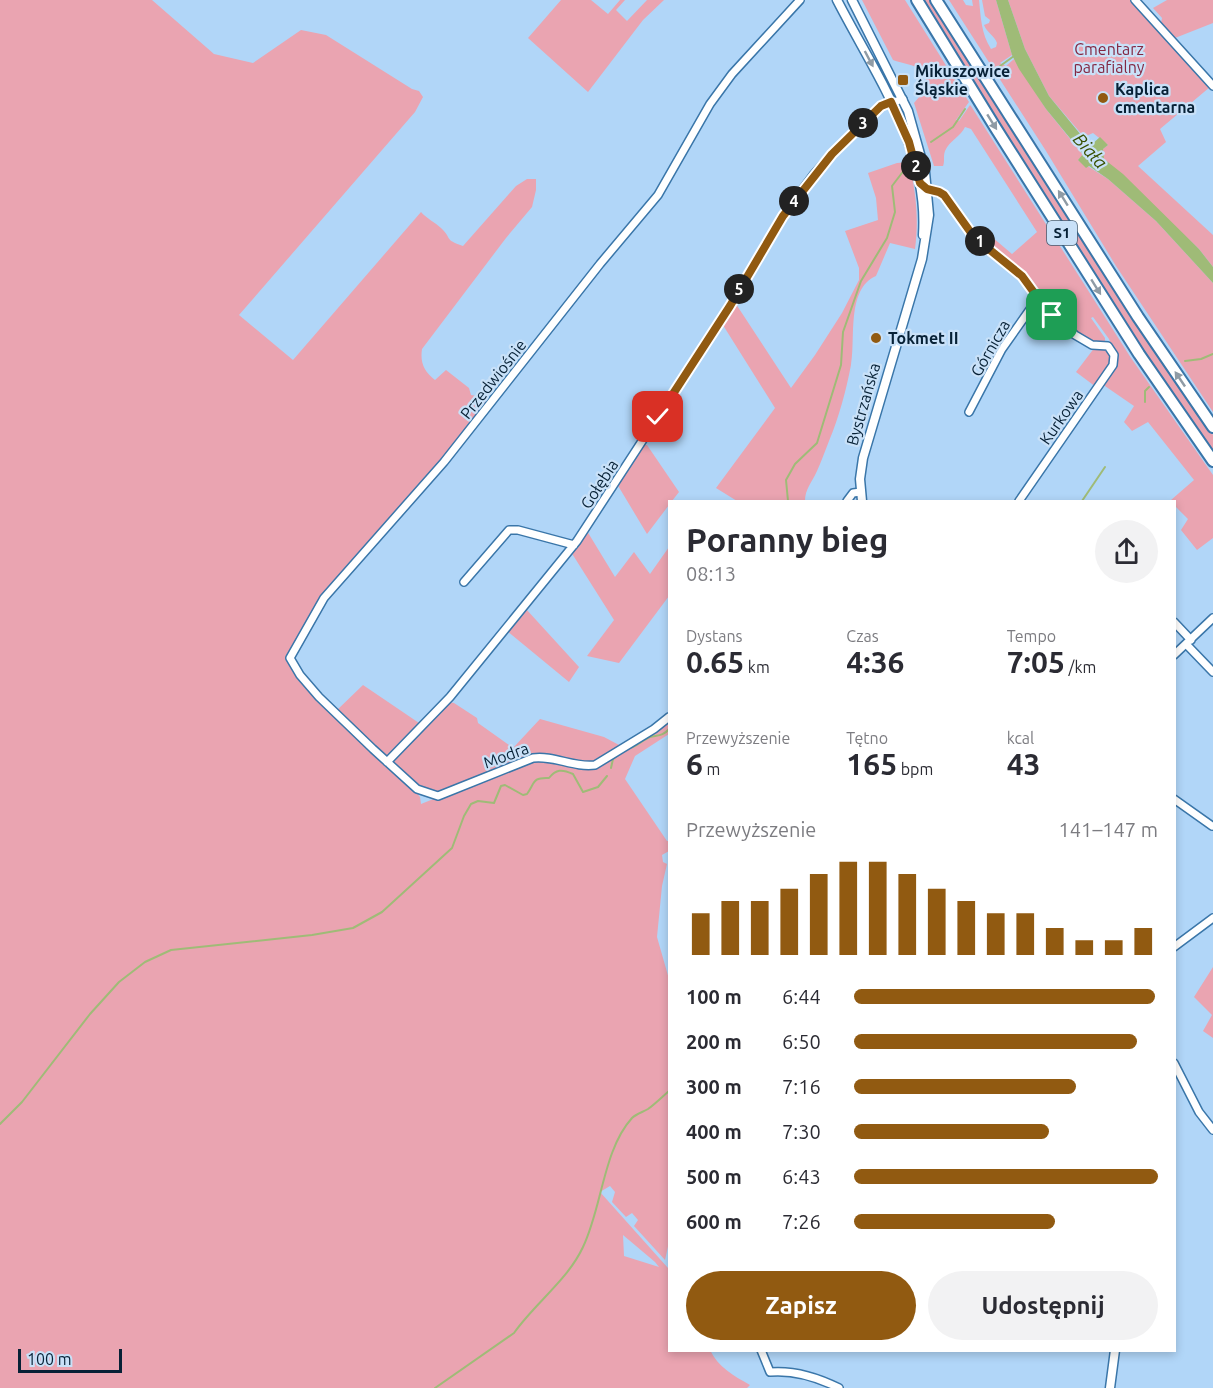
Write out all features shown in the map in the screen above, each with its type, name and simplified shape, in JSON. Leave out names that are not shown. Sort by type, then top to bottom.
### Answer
[{"type":"highway","name":"S1","points":[[917,0],[1121,326],[1174,407],[1213,461]]},
{"type":"highway","name":"S1","points":[[936,0],[1138,317],[1213,427]]},
{"type":"highway","points":[[944,0],[964,33],[970,52]]},
{"type":"main road","name":"Bystrzańska","points":[[837,0],[891,102],[909,142],[920,183],[923,228],[915,283]]},
{"type":"main road","name":"Bystrzańska","points":[[852,0],[903,99],[918,141],[927,189],[929,225],[915,283],[863,458],[861,496]]},
{"type":"main road","points":[[1110,1388],[1115,1352]]},
{"type":"street","name":"Przedwiośnie","points":[[387,762],[319,697],[294,666],[290,654],[324,598],[444,462],[600,264],[658,195],[710,104],[747,58],[800,0]]},
{"type":"street","points":[[1135,0],[1213,86]]},
{"type":"street","name":"Gołębia","points":[[387,762],[450,697],[574,545],[730,306],[783,216],[832,154],[881,106],[903,99]]},
{"type":"street","points":[[920,183],[927,189],[944,195],[974,237],[1022,276],[1038,298]]},
{"type":"street","name":"Kurkowa","points":[[1020,500],[1113,365],[1114,355],[1108,346],[1092,345],[1075,335],[1038,298]]},
{"type":"street","name":"Górnicza","points":[[969,412],[1006,341],[1038,298]]},
{"type":"street","points":[[848,500],[853,493],[861,496]]},
{"type":"street","points":[[464,582],[509,530],[518,530],[574,545]]},
{"type":"street","points":[[1176,654],[1213,618]]},
{"type":"street","points":[[1176,625],[1213,672]]},
{"type":"street","name":"Modra","points":[[387,762],[417,789],[438,796],[533,758],[548,757],[595,765],[654,729],[668,718]]},
{"type":"street","points":[[1176,800],[1212,826]]},
{"type":"street","points":[[1176,946],[1213,918]]},
{"type":"street","points":[[1176,1067],[1199,1112],[1213,1130]]},
{"type":"street","points":[[762,1352],[770,1372],[795,1373],[839,1388]]},
{"type":"green space","points":[[0,0],[152,0],[214,54],[253,63],[301,30],[326,35],[412,89],[419,91],[423,97],[415,112],[239,315],[293,360],[421,212],[441,228],[450,240],[463,246],[516,186],[527,179],[536,179],[532,207],[422,349],[424,366],[435,380],[446,370],[469,388],[471,395],[494,399],[342,575],[288,658],[293,667],[416,792],[421,804],[533,759],[590,768],[665,723],[668,724],[668,735],[635,756],[625,779],[668,841],[668,852],[662,855],[663,862],[667,864],[662,886],[657,937],[668,976],[668,1246],[665,1260],[634,1226],[638,1220],[632,1213],[626,1217],[612,1202],[615,1192],[610,1186],[600,1192],[668,1268],[668,1352],[711,1352],[722,1366],[750,1385],[747,1388],[0,1388]],"holes":[[[623,1235],[655,1262],[659,1267],[624,1256]]]},
{"type":"green space","points":[[561,0],[591,0],[608,14],[620,0],[625,0],[616,10],[627,21],[647,0],[664,0],[643,20],[588,92],[528,38]]},
{"type":"green space","points":[[862,0],[905,0],[969,102],[956,120],[959,121],[971,106],[1131,358],[1213,475],[1213,538],[1197,550],[1181,530],[1188,519],[1176,507],[1176,500],[1171,500],[1194,480],[1148,422],[1132,431],[1124,422],[1134,406],[1102,384],[1115,367],[1117,360],[1109,339],[1093,317],[1091,318],[1105,338],[1105,343],[1092,343],[1085,340],[1053,313],[1021,272],[987,243],[992,237],[1012,254],[1037,232],[971,129],[965,127],[947,147],[943,166],[934,166],[914,103],[925,90],[925,75],[912,65],[893,60]]},
{"type":"green space","points":[[922,0],[930,0],[947,24],[1184,394],[1213,435],[1213,453],[1100,285]]},
{"type":"green space","points":[[949,0],[963,0],[966,5],[973,6],[972,0],[979,0],[983,31],[991,49],[996,47],[997,43],[984,25],[990,20],[985,16],[982,0],[996,0],[1012,55],[1000,63],[1006,66],[1014,59],[1046,109],[1083,155],[1078,160],[1108,179],[1156,221],[1213,283],[1213,412],[1116,266],[1046,151]]},
{"type":"green space","name":"Cmentarz parafialny","points":[[1008,0],[1131,0],[1210,87],[1160,129],[1166,142],[1138,166],[1213,235],[1213,267],[1199,249],[1103,158],[1103,149],[1108,145],[1093,133],[1084,137],[1049,96],[1025,49]]},
{"type":"green space","points":[[1167,0],[1213,0],[1213,23],[1175,38],[1161,23],[1162,18],[1153,8]]},
{"type":"green space","points":[[909,162],[916,206],[915,249],[890,243],[876,276],[867,282],[860,292],[854,316],[851,365],[839,413],[817,471],[807,489],[805,500],[735,500],[716,488],[775,408],[721,322],[734,301],[791,388],[842,313],[859,280],[859,268],[845,231],[878,220],[876,198],[868,173],[897,163]]},
{"type":"green space","points":[[1095,347],[1106,348],[1110,359],[1109,368],[1096,387],[1076,372]]},
{"type":"green space","points":[[647,445],[679,492],[673,500],[668,500],[668,506],[647,534],[617,484],[642,446]]},
{"type":"green space","points":[[587,531],[615,577],[634,552],[650,574],[668,548],[668,597],[619,663],[587,656],[614,620],[571,552]]},
{"type":"green space","points":[[526,609],[579,667],[569,682],[507,631]]},
{"type":"green space","points":[[363,685],[422,725],[388,759],[335,712]]},
{"type":"green space","points":[[449,702],[477,718],[478,723],[513,748],[540,719],[604,737],[621,746],[590,764],[548,755],[439,793],[419,787],[391,761]]},
{"type":"green space","points":[[1213,967],[1213,1038],[1203,1031],[1212,1015],[1194,997]]},
{"type":"water","name":"Biała","points":[[996,0],[1008,0],[1025,49],[1049,96],[1090,146],[1100,137],[1108,145],[1103,149],[1104,159],[1123,174],[1199,249],[1213,267],[1213,283],[1156,221],[1108,179],[1089,166],[1086,168],[1078,160],[1083,154],[1046,109],[1019,69],[1012,55]]},
{"type":"waterway","points":[[996,69],[1014,56]]},
{"type":"waterway","points":[[931,142],[953,127],[965,109]]},
{"type":"waterway","points":[[788,500],[786,480],[795,464],[817,443],[841,365],[843,332],[861,281],[887,238],[895,212],[892,186],[908,165]]},
{"type":"waterway","points":[[1185,361],[1201,359],[1213,354]]},
{"type":"waterway","points":[[1145,402],[1145,391],[1149,387]]},
{"type":"waterway","points":[[1083,500],[1105,467]]},
{"type":"waterway","points":[[627,749],[668,730]]},
{"type":"waterway","points":[[611,768],[613,759],[622,752]]},
{"type":"waterway","points":[[0,1124],[22,1102],[90,1014],[119,982],[145,962],[171,950],[312,935],[353,928],[382,912],[452,848],[471,804],[478,801],[494,803],[501,786],[505,785],[523,795],[527,794],[537,780],[549,778],[557,771],[562,771],[573,774],[583,792],[598,787],[607,776]]},
{"type":"waterway","points":[[435,1388],[514,1333],[568,1271],[583,1247],[589,1232],[609,1163],[622,1131],[634,1117],[648,1109],[668,1092]]},
{"type":"place","name":"Mikuszowice Śląskie","points":[[903,80]]},
{"type":"place","name":"Kaplica cmentarna","points":[[1103,98]]},
{"type":"place","name":"Tokmet II","points":[[876,338]]},
{"type":"route","points":[[658,417],[730,306],[783,216],[814,174],[881,106],[891,102],[909,142],[922,186],[944,195],[974,237],[1002,257],[1022,276],[1052,315]]}]
